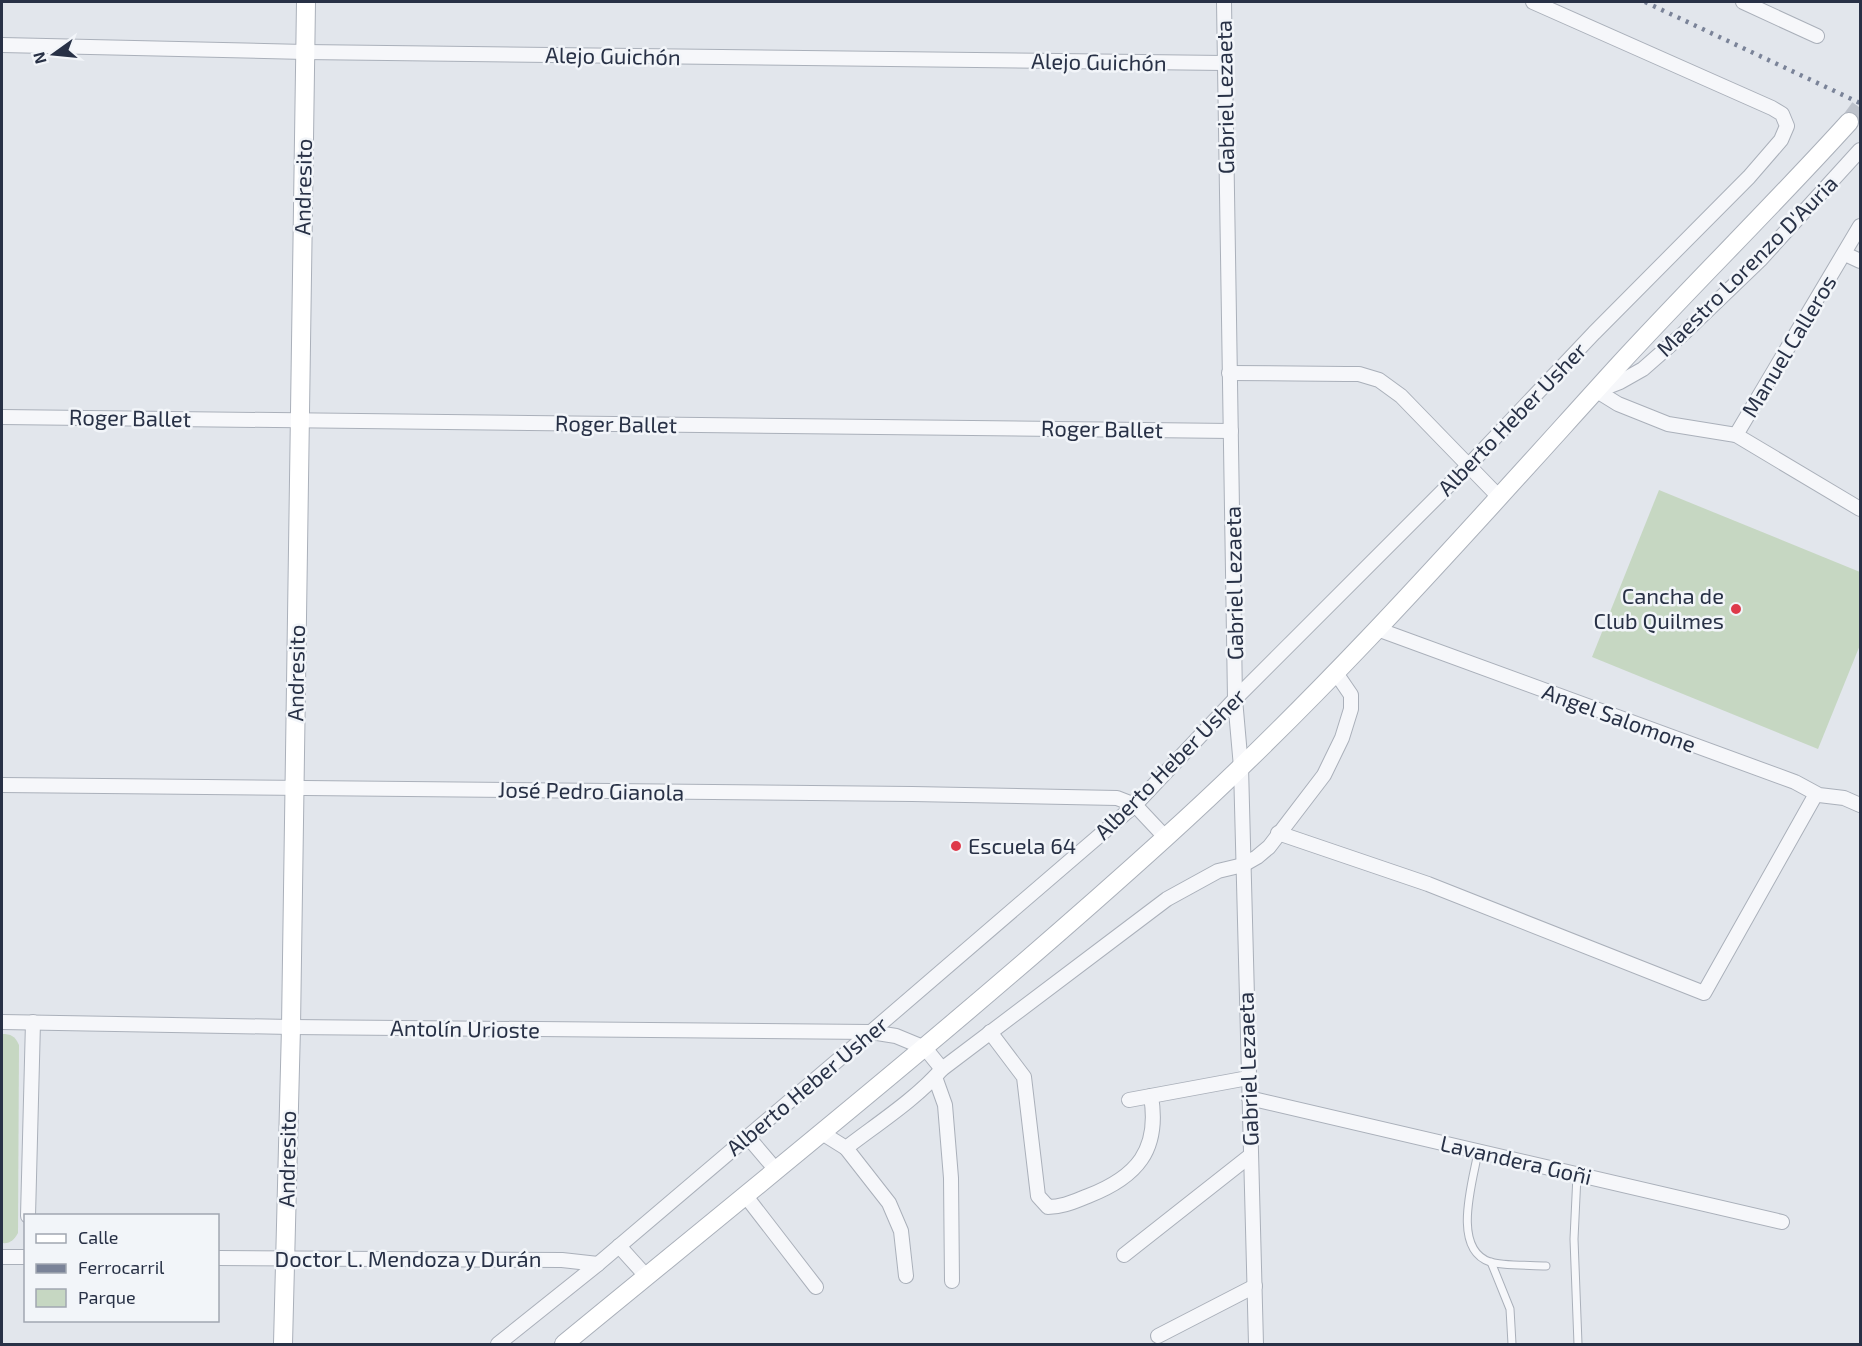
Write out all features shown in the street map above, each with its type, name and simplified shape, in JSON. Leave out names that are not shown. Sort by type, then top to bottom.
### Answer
[{"type":"street","name":"Andresito","points":[[283,1344],[291,1027],[306,2]]},
{"type":"street","name":"Gabriel Lezaeta","points":[[1224,2],[1235,699],[1240,767],[1256,1344]]},
{"type":"street","name":"Alberto Heber Usher","points":[[498,1344],[748,1137],[1135,805],[1235,699],[1468,466],[1594,333],[1749,177],[1781,140],[1787,126],[1782,114],[1772,108],[1533,2]]},
{"type":"street","points":[[1743,2],[1817,36]]},
{"type":"street","name":"Alejo Guichón","points":[[2,45],[305,52],[1224,63]]},
{"type":"street","name":"Alberto Heber Usher","points":[[564,1344],[926,1048],[1166,838],[1377,629],[1849,122]]},
{"type":"street","name":"Maestro Lorenzo D'Auria","points":[[1597,391],[1620,382],[1643,369],[1684,333],[1760,260],[1860,150]]},
{"type":"street","name":"Manuel Calleros","points":[[1736,435],[1860,226]]},
{"type":"street","points":[[1845,254],[1860,261]]},
{"type":"street","points":[[1229,373],[1359,374],[1379,380],[1401,396],[1500,498]]},
{"type":"street","points":[[1597,391],[1618,404],[1668,424],[1736,435],[1860,509]]},
{"type":"street","name":"Roger Ballet","points":[[2,417],[1231,431]]},
{"type":"street","name":"Angel Salomone","points":[[1377,629],[1795,782],[1816,794],[1844,798],[1860,804]]},
{"type":"street","points":[[846,1148],[990,1032],[1167,899],[1218,871],[1243,865],[1269,847],[1278,832],[1324,775],[1342,738],[1352,709],[1351,695],[1335,673]]},
{"type":"street","name":"José Pedro Gianola","points":[[2,785],[1117,798],[1135,805]]},
{"type":"street","points":[[1278,832],[1428,884],[1704,993],[1816,794]]},
{"type":"street","points":[[1135,805],[1166,838]]},
{"type":"street","name":"Antolín Urioste","points":[[2,1022],[871,1032],[896,1036],[926,1048]]},
{"type":"street","points":[[28,1214],[33,1022]]},
{"type":"street","points":[[990,1032],[1024,1077],[1038,1196],[1048,1207],[1060,1207],[1101,1191],[1137,1167],[1148,1150],[1153,1132],[1154,1115],[1151,1096]]},
{"type":"street","points":[[926,1048],[938,1073],[945,1105],[951,1178],[952,1281]]},
{"type":"street","points":[[1129,1100],[1248,1078]]},
{"type":"street","name":"Lavandera Goñi","points":[[1249,1098],[1782,1222]]},
{"type":"street","points":[[822,1133],[846,1148],[890,1203],[901,1231],[906,1276]]},
{"type":"street","points":[[748,1137],[776,1170]]},
{"type":"street","points":[[1124,1256],[1251,1155]]},
{"type":"street","points":[[745,1196],[816,1287]]},
{"type":"street","points":[[619,1246],[647,1276]]},
{"type":"street","points":[[2,1257],[24,1257]]},
{"type":"street","name":"Doctor L. Mendoza y Durán","points":[[219,1258],[562,1260],[598,1263]]},
{"type":"street","points":[[1158,1336],[1255,1286]]},
{"type":"lane","points":[[1478,1152],[1466,1221],[1469,1241],[1477,1254],[1491,1262],[1546,1266]]},
{"type":"lane","points":[[1577,1174],[1574,1239],[1578,1344]]},
{"type":"lane","points":[[1491,1262],[1510,1309],[1512,1344]]},
{"type":"green space","name":"Cancha de Club Quilmes","points":[[1659,490],[1860,572],[1860,645],[1818,749],[1592,657]]},
{"type":"green space","points":[[2,1034],[12,1036],[19,1045],[18,1233],[12,1241],[7,1243],[2,1243]]},
{"type":"tunnel","points":[[1849,122],[1860,107]]},
{"type":"railway","points":[[1645,2],[1860,103]]},
{"type":"place","name":"Cancha de Club Quilmes","points":[[1736,609]]},
{"type":"place","name":"Escuela 64","points":[[956,846]]}]
